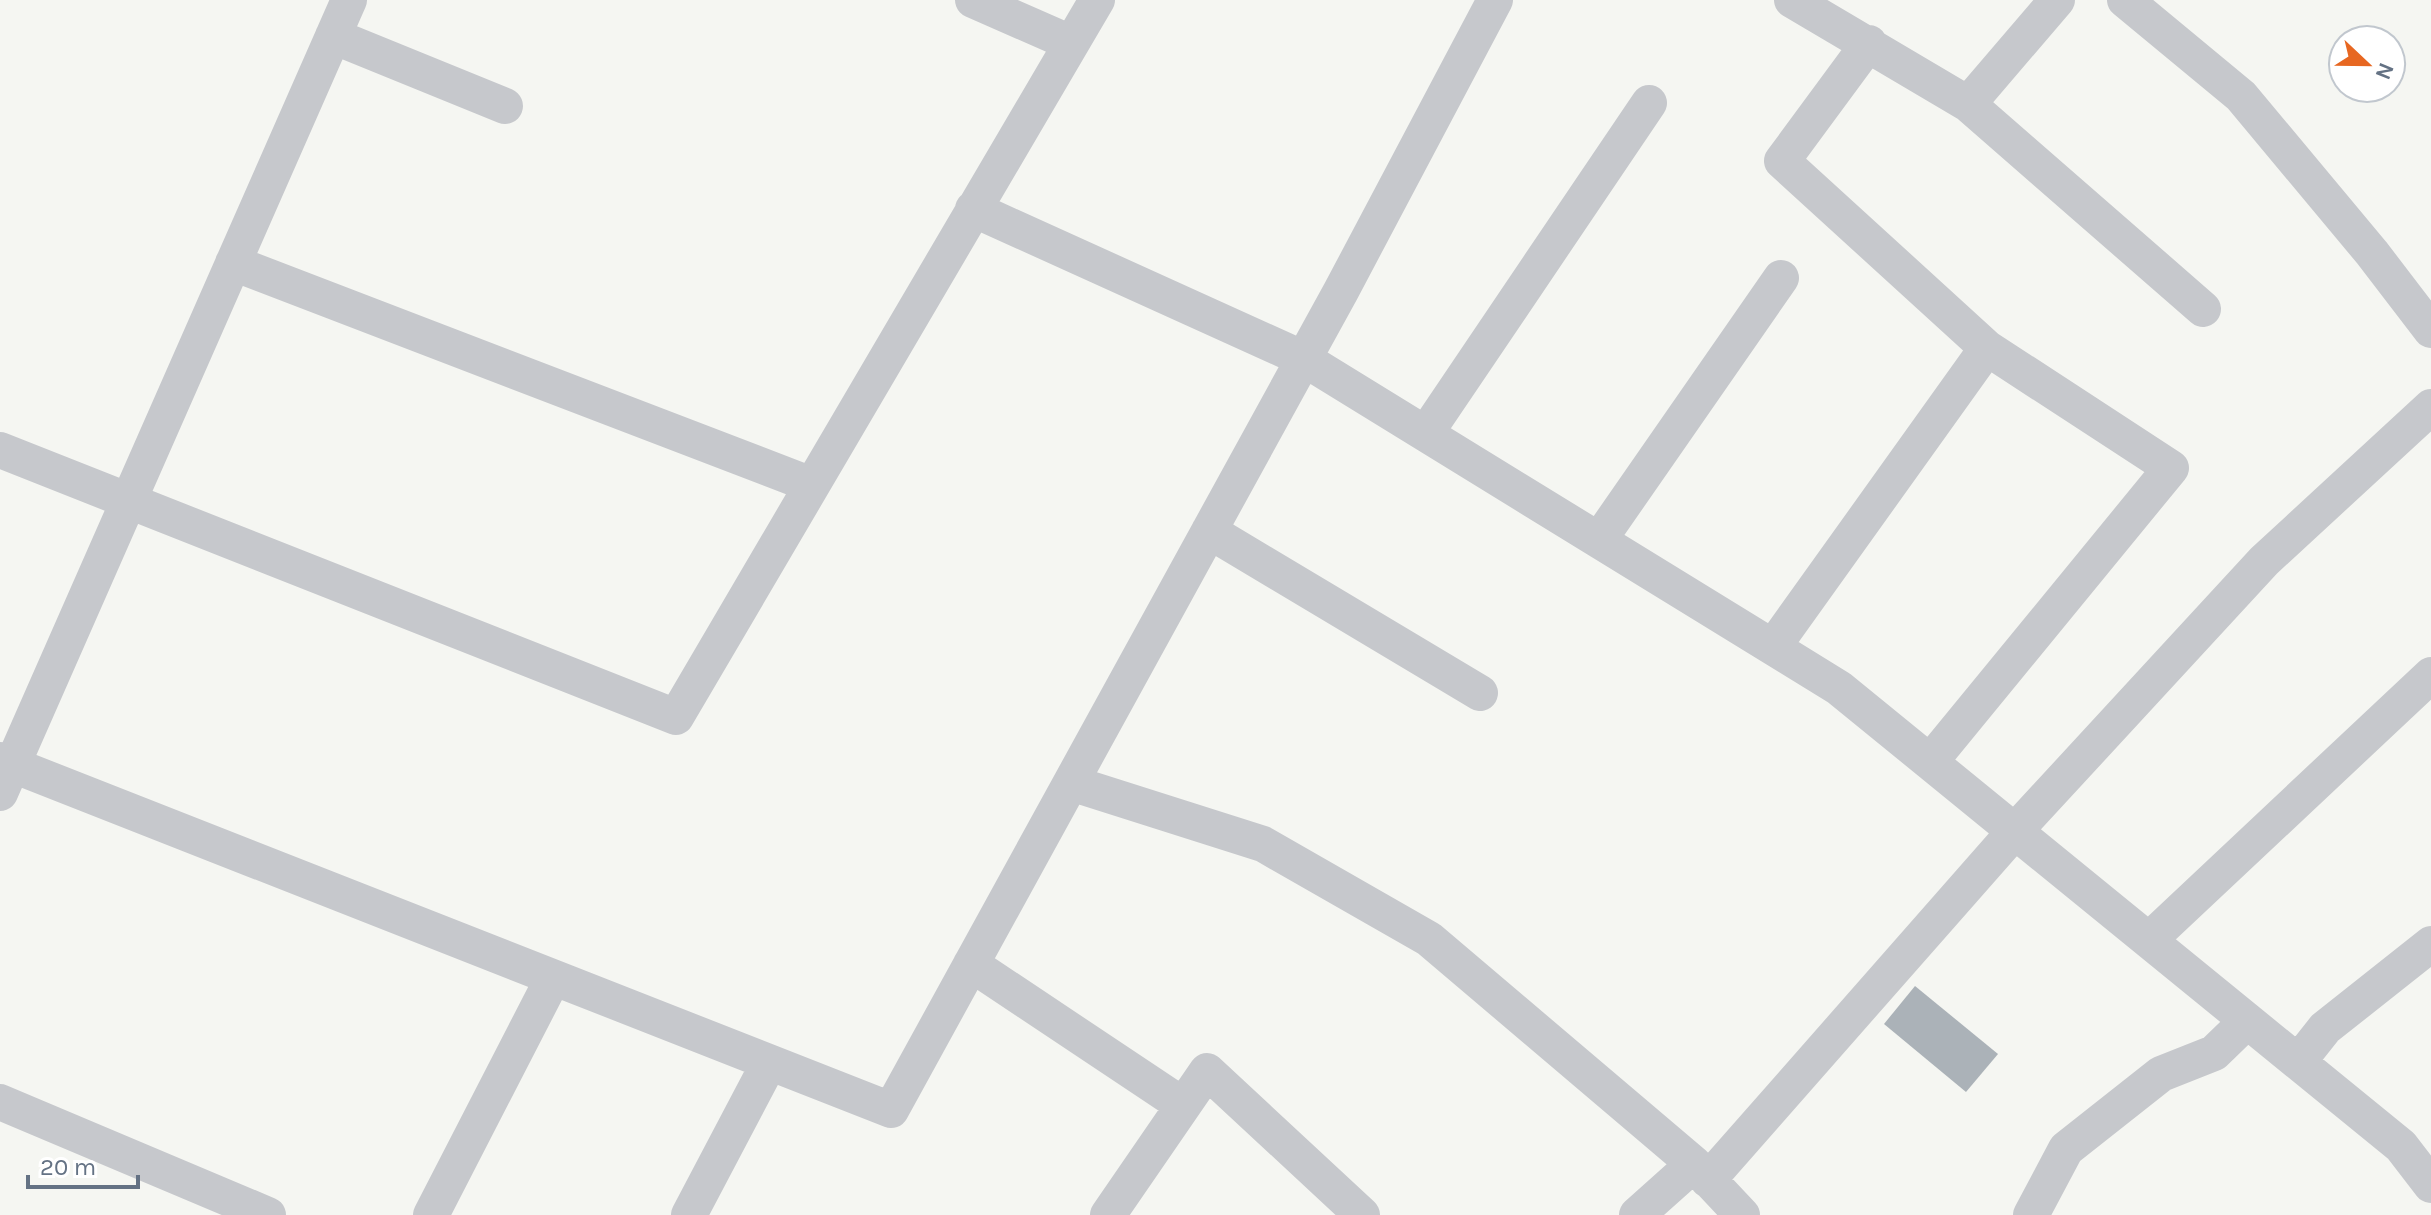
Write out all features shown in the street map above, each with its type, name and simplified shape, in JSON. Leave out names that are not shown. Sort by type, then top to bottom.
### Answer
[{"type":"street","points":[[349,0],[129,501],[4,773],[553,978],[891,1110],[1304,359],[1495,0]]},
{"type":"street","points":[[973,0],[1071,43]]},
{"type":"street","points":[[0,450],[676,717],[1097,0]]},
{"type":"street","points":[[1792,0],[1968,104],[2203,309]]},
{"type":"street","points":[[1968,104],[2057,0]]},
{"type":"street","points":[[2125,0],[2241,96],[2372,253],[2431,330]]},
{"type":"street","points":[[333,36],[505,106]]},
{"type":"street","points":[[1869,43],[1782,161],[1987,348],[2171,468],[1930,762]]},
{"type":"street","points":[[1426,433],[1649,103]]},
{"type":"street","points":[[973,209],[1304,359],[1839,688],[2401,1146],[2431,1185]]},
{"type":"street","points":[[233,263],[812,485]]},
{"type":"street","points":[[1599,540],[1781,278]]},
{"type":"street","points":[[1773,647],[1987,348]]},
{"type":"street","points":[[1637,1215],[1701,1172],[2264,561],[2431,407]]},
{"type":"street","points":[[1209,531],[1480,693]]},
{"type":"street","points":[[2149,940],[2431,675]]},
{"type":"street","points":[[1071,783],[1263,844],[1429,939],[1701,1172],[1742,1215]]},
{"type":"street","points":[[2298,1062],[2325,1028],[2431,944]]},
{"type":"street","points":[[971,964],[1181,1104]]},
{"type":"street","points":[[431,1215],[553,978]]},
{"type":"street","points":[[2031,1215],[2066,1149],[2161,1074],[2214,1053],[2247,1021]]},
{"type":"street","points":[[689,1215],[769,1063]]},
{"type":"street","points":[[1108,1215],[1181,1104],[1207,1071],[1362,1215]]},
{"type":"street","points":[[0,1102],[268,1215]]},
{"type":"building","points":[[1915,986],[1998,1054],[1966,1092],[1884,1024]]}]
